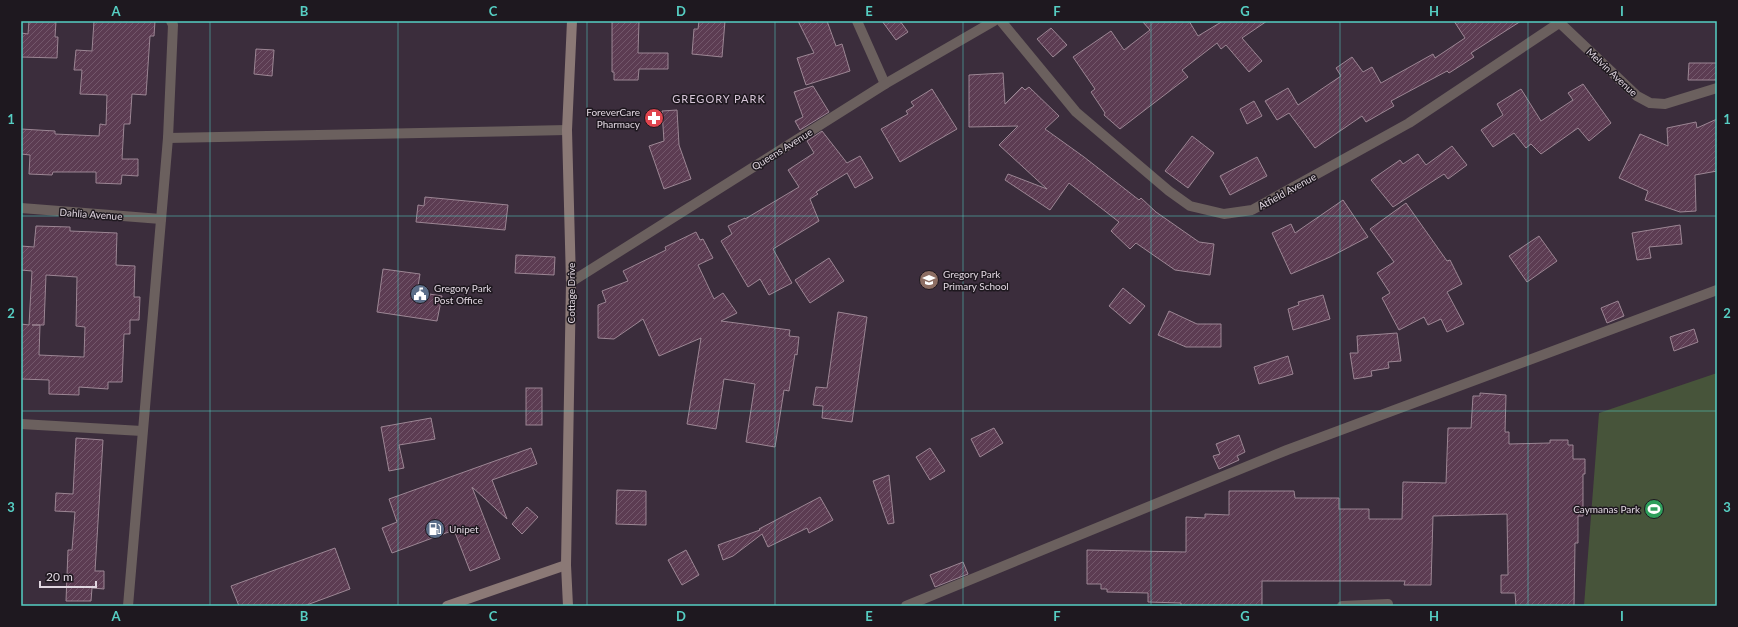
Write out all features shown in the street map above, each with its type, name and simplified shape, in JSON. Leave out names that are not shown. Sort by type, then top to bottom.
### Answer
[{"type":"street","points":[[128,606],[168,138],[173,26],[171,21]]},
{"type":"street","name":"Cottage Drive","points":[[568,606],[566,565],[571,282],[567,130],[572,21]]},
{"type":"street","points":[[857,21],[886,84]]},
{"type":"street","name":"Queens Avenue","points":[[571,282],[886,84],[994,21]]},
{"type":"street","name":"Atfield Avenue","points":[[1001,21],[1076,112],[1169,191],[1190,206],[1224,214],[1252,210],[1408,123],[1561,22]]},
{"type":"street","name":"Melvin Avenue","points":[[1561,22],[1637,96],[1650,103],[1665,104],[1717,88]]},
{"type":"street","points":[[168,138],[567,130]]},
{"type":"street","name":"Dahlia Avenue","points":[[21,208],[161,219]]},
{"type":"street","points":[[906,606],[1287,450],[1717,290]]},
{"type":"street","points":[[21,424],[142,431]]},
{"type":"street","points":[[447,606],[566,565]]},
{"type":"street","points":[[1342,606],[1388,604]]},
{"type":"green space","name":"Caymanas Park","points":[[1717,373],[1717,606],[1584,606],[1599,413]]},
{"type":"building","points":[[29,21],[56,21],[55,37],[58,37],[57,58],[21,57],[21,33],[28,34]]},
{"type":"building","points":[[94,21],[155,21],[154,36],[150,36],[146,95],[132,94],[130,124],[124,124],[122,159],[138,159],[138,176],[122,175],[121,184],[96,183],[96,172],[53,172],[52,175],[29,174],[30,155],[21,154],[21,129],[55,131],[55,134],[99,136],[100,124],[106,125],[107,95],[80,94],[82,70],[74,70],[76,50],[92,51]]},
{"type":"building","points":[[612,21],[639,21],[638,53],[668,53],[668,69],[639,69],[638,80],[614,80],[614,72],[612,72]]},
{"type":"building","points":[[699,21],[725,21],[722,57],[692,54],[694,29],[698,29]]},
{"type":"building","points":[[798,21],[827,21],[836,46],[842,44],[850,71],[806,85],[797,58],[814,53]]},
{"type":"building","points":[[882,21],[900,21],[908,32],[896,40]]},
{"type":"building","points":[[1142,21],[1189,21],[1198,36],[1223,21],[1267,21],[1242,38],[1262,61],[1249,72],[1226,45],[1221,49],[1217,43],[1182,70],[1188,77],[1120,129],[1104,115],[1105,113],[1091,92],[1095,89],[1073,57],[1111,31],[1124,50],[1150,30]]},
{"type":"building","points":[[1454,21],[1521,21],[1471,53],[1474,57],[1449,73],[1447,71],[1391,101],[1394,106],[1366,122],[1362,116],[1315,148],[1289,113],[1277,120],[1265,101],[1288,88],[1298,105],[1341,76],[1336,68],[1352,57],[1363,72],[1372,67],[1381,83],[1433,54],[1435,58],[1465,38]]},
{"type":"building","points":[[1051,28],[1067,45],[1053,57],[1037,39]]},
{"type":"building","points":[[256,49],[274,50],[272,76],[254,74]]},
{"type":"building","points":[[1689,63],[1717,63],[1717,80],[1688,80]]},
{"type":"building","points":[[1003,73],[1005,104],[1022,87],[1025,90],[1029,87],[1059,116],[1045,129],[1139,200],[1141,198],[1156,212],[1199,242],[1214,244],[1210,275],[1175,270],[1136,243],[1130,249],[1111,231],[1119,222],[1069,183],[1050,210],[1005,180],[1008,174],[1047,189],[999,145],[1018,126],[969,127],[969,75]]},
{"type":"building","points":[[1583,84],[1611,123],[1589,141],[1578,128],[1541,154],[1531,144],[1526,148],[1514,133],[1493,147],[1481,130],[1503,115],[1497,104],[1521,89],[1541,121],[1573,100],[1568,93]]},
{"type":"building","points":[[813,86],[829,112],[800,130],[795,121],[803,117],[794,92]]},
{"type":"building","points":[[932,89],[957,129],[900,162],[881,129],[908,114],[906,111],[914,106],[911,102]]},
{"type":"building","points":[[1254,101],[1262,116],[1247,124],[1240,109]]},
{"type":"building","points":[[677,110],[679,145],[691,179],[664,189],[649,146],[664,141],[662,111]]},
{"type":"building","points":[[1717,119],[1717,171],[1695,175],[1696,211],[1680,212],[1645,200],[1648,191],[1619,178],[1640,134],[1668,146],[1667,128],[1696,122],[1697,128]]},
{"type":"building","points":[[822,131],[847,163],[860,156],[873,178],[855,188],[847,173],[816,192],[818,194],[810,199],[819,221],[773,249],[792,283],[769,295],[760,279],[748,287],[721,241],[732,234],[728,226],[745,219],[799,187],[788,170],[814,153],[807,141]]},
{"type":"building","points":[[1192,136],[1214,153],[1188,188],[1165,171]]},
{"type":"building","points":[[1452,146],[1467,165],[1448,179],[1444,174],[1393,207],[1371,180],[1400,160],[1403,164],[1418,154],[1426,165]]},
{"type":"building","points":[[1257,157],[1267,176],[1230,195],[1220,176]]},
{"type":"building","points":[[425,197],[508,205],[505,230],[416,222],[418,205],[424,206]]},
{"type":"building","points":[[1343,200],[1368,237],[1330,257],[1291,274],[1272,233],[1291,224],[1295,233]]},
{"type":"building","points":[[1406,203],[1447,261],[1450,260],[1462,284],[1447,292],[1464,324],[1447,332],[1441,319],[1428,325],[1424,317],[1399,330],[1382,298],[1390,293],[1377,273],[1394,262],[1370,229]]},
{"type":"building","points":[[1680,225],[1682,244],[1649,247],[1651,258],[1637,260],[1632,233]]},
{"type":"building","points":[[36,226],[70,227],[70,231],[117,233],[116,265],[135,266],[134,297],[140,297],[139,320],[130,320],[130,334],[124,334],[122,382],[108,382],[108,389],[79,387],[79,395],[49,394],[49,380],[21,379],[21,324],[29,325],[32,271],[21,270],[21,246],[34,247]],"holes":[[[46,275],[77,277],[76,326],[85,327],[84,357],[39,355],[40,325],[44,325]]]},
{"type":"building","points":[[696,232],[700,240],[703,239],[713,258],[698,265],[714,299],[723,293],[737,313],[721,321],[790,330],[789,336],[799,337],[797,355],[795,354],[789,391],[784,390],[775,447],[746,442],[755,384],[724,379],[716,429],[687,424],[701,338],[659,356],[643,319],[614,339],[598,338],[598,305],[606,302],[602,291],[628,281],[623,271],[666,250],[665,247]]},
{"type":"building","points":[[1539,236],[1557,261],[1527,282],[1509,256]]},
{"type":"building","points":[[516,255],[555,257],[554,275],[515,273]]},
{"type":"building","points":[[829,258],[844,281],[810,303],[795,280]]},
{"type":"building","points":[[383,269],[420,274],[417,292],[442,296],[437,321],[377,312]]},
{"type":"building","points":[[1123,288],[1145,306],[1130,324],[1109,306]]},
{"type":"building","points":[[1323,295],[1330,319],[1293,330],[1288,309],[1299,305],[1298,302]]},
{"type":"building","points":[[1618,301],[1624,316],[1607,323],[1601,308]]},
{"type":"building","points":[[1169,311],[1197,324],[1221,324],[1221,347],[1186,347],[1158,335]]},
{"type":"building","points":[[838,312],[867,317],[852,422],[822,418],[823,406],[813,405],[816,387],[827,388]]},
{"type":"building","points":[[1694,329],[1698,342],[1674,351],[1670,337]]},
{"type":"building","points":[[1397,333],[1401,361],[1388,362],[1389,368],[1371,371],[1372,376],[1354,379],[1350,353],[1358,353],[1357,336]]},
{"type":"building","points":[[1288,356],[1293,374],[1259,384],[1254,367]]},
{"type":"building","points":[[526,388],[542,388],[542,425],[526,425]]},
{"type":"building","points":[[1480,393],[1506,395],[1505,432],[1509,432],[1509,444],[1550,443],[1550,440],[1568,440],[1568,445],[1573,445],[1573,459],[1585,459],[1585,474],[1583,474],[1583,516],[1578,516],[1578,543],[1575,543],[1574,606],[1516,606],[1515,593],[1501,593],[1501,575],[1508,575],[1507,514],[1433,516],[1431,585],[1404,585],[1405,581],[1262,581],[1262,606],[1181,606],[1181,603],[1148,602],[1148,593],[1107,592],[1107,589],[1101,589],[1101,584],[1087,584],[1087,550],[1186,552],[1186,517],[1205,518],[1205,514],[1229,515],[1229,491],[1294,491],[1295,498],[1339,498],[1339,509],[1369,509],[1369,519],[1402,519],[1403,482],[1446,483],[1448,428],[1471,428],[1473,396],[1480,396]]},
{"type":"building","points":[[431,418],[435,439],[399,445],[404,468],[389,471],[381,427]]},
{"type":"building","points":[[994,428],[1003,443],[980,457],[971,439]]},
{"type":"building","points":[[1239,435],[1245,452],[1237,456],[1239,460],[1219,469],[1213,456],[1220,454],[1216,444]]},
{"type":"building","points":[[76,438],[103,440],[95,571],[104,571],[104,589],[92,588],[91,601],[66,601],[68,550],[72,550],[75,512],[55,511],[56,493],[73,494]]},
{"type":"building","points":[[531,448],[537,464],[492,480],[507,519],[472,487],[500,559],[470,571],[454,530],[392,553],[382,528],[397,522],[389,499]]},
{"type":"building","points":[[930,448],[945,471],[930,480],[916,457]]},
{"type":"building","points":[[889,475],[894,523],[888,524],[873,481]]},
{"type":"building","points":[[617,490],[646,491],[646,525],[616,524]]},
{"type":"building","points":[[820,497],[833,520],[809,533],[807,528],[768,547],[762,534],[733,556],[723,560],[718,545],[760,530],[759,529]]},
{"type":"building","points":[[527,507],[538,517],[522,534],[512,524]]},
{"type":"building","points":[[335,548],[350,589],[304,606],[239,606],[231,586]]},
{"type":"building","points":[[686,550],[699,575],[682,585],[668,560]]},
{"type":"building","points":[[963,562],[968,574],[935,587],[930,575]]},
{"type":"place","name":"ForeverCare Pharmacy","points":[[654,118]]},
{"type":"place","name":"Gregory Park Primary School","points":[[929,280]]},
{"type":"place","name":"Gregory Park Post Office","points":[[420,294]]},
{"type":"place","name":"Caymanas Park","points":[[1654,509]]},
{"type":"place","name":"Unipet","points":[[435,529]]},
{"type":"district","name":"GREGORY PARK","points":[[719,99]]}]
